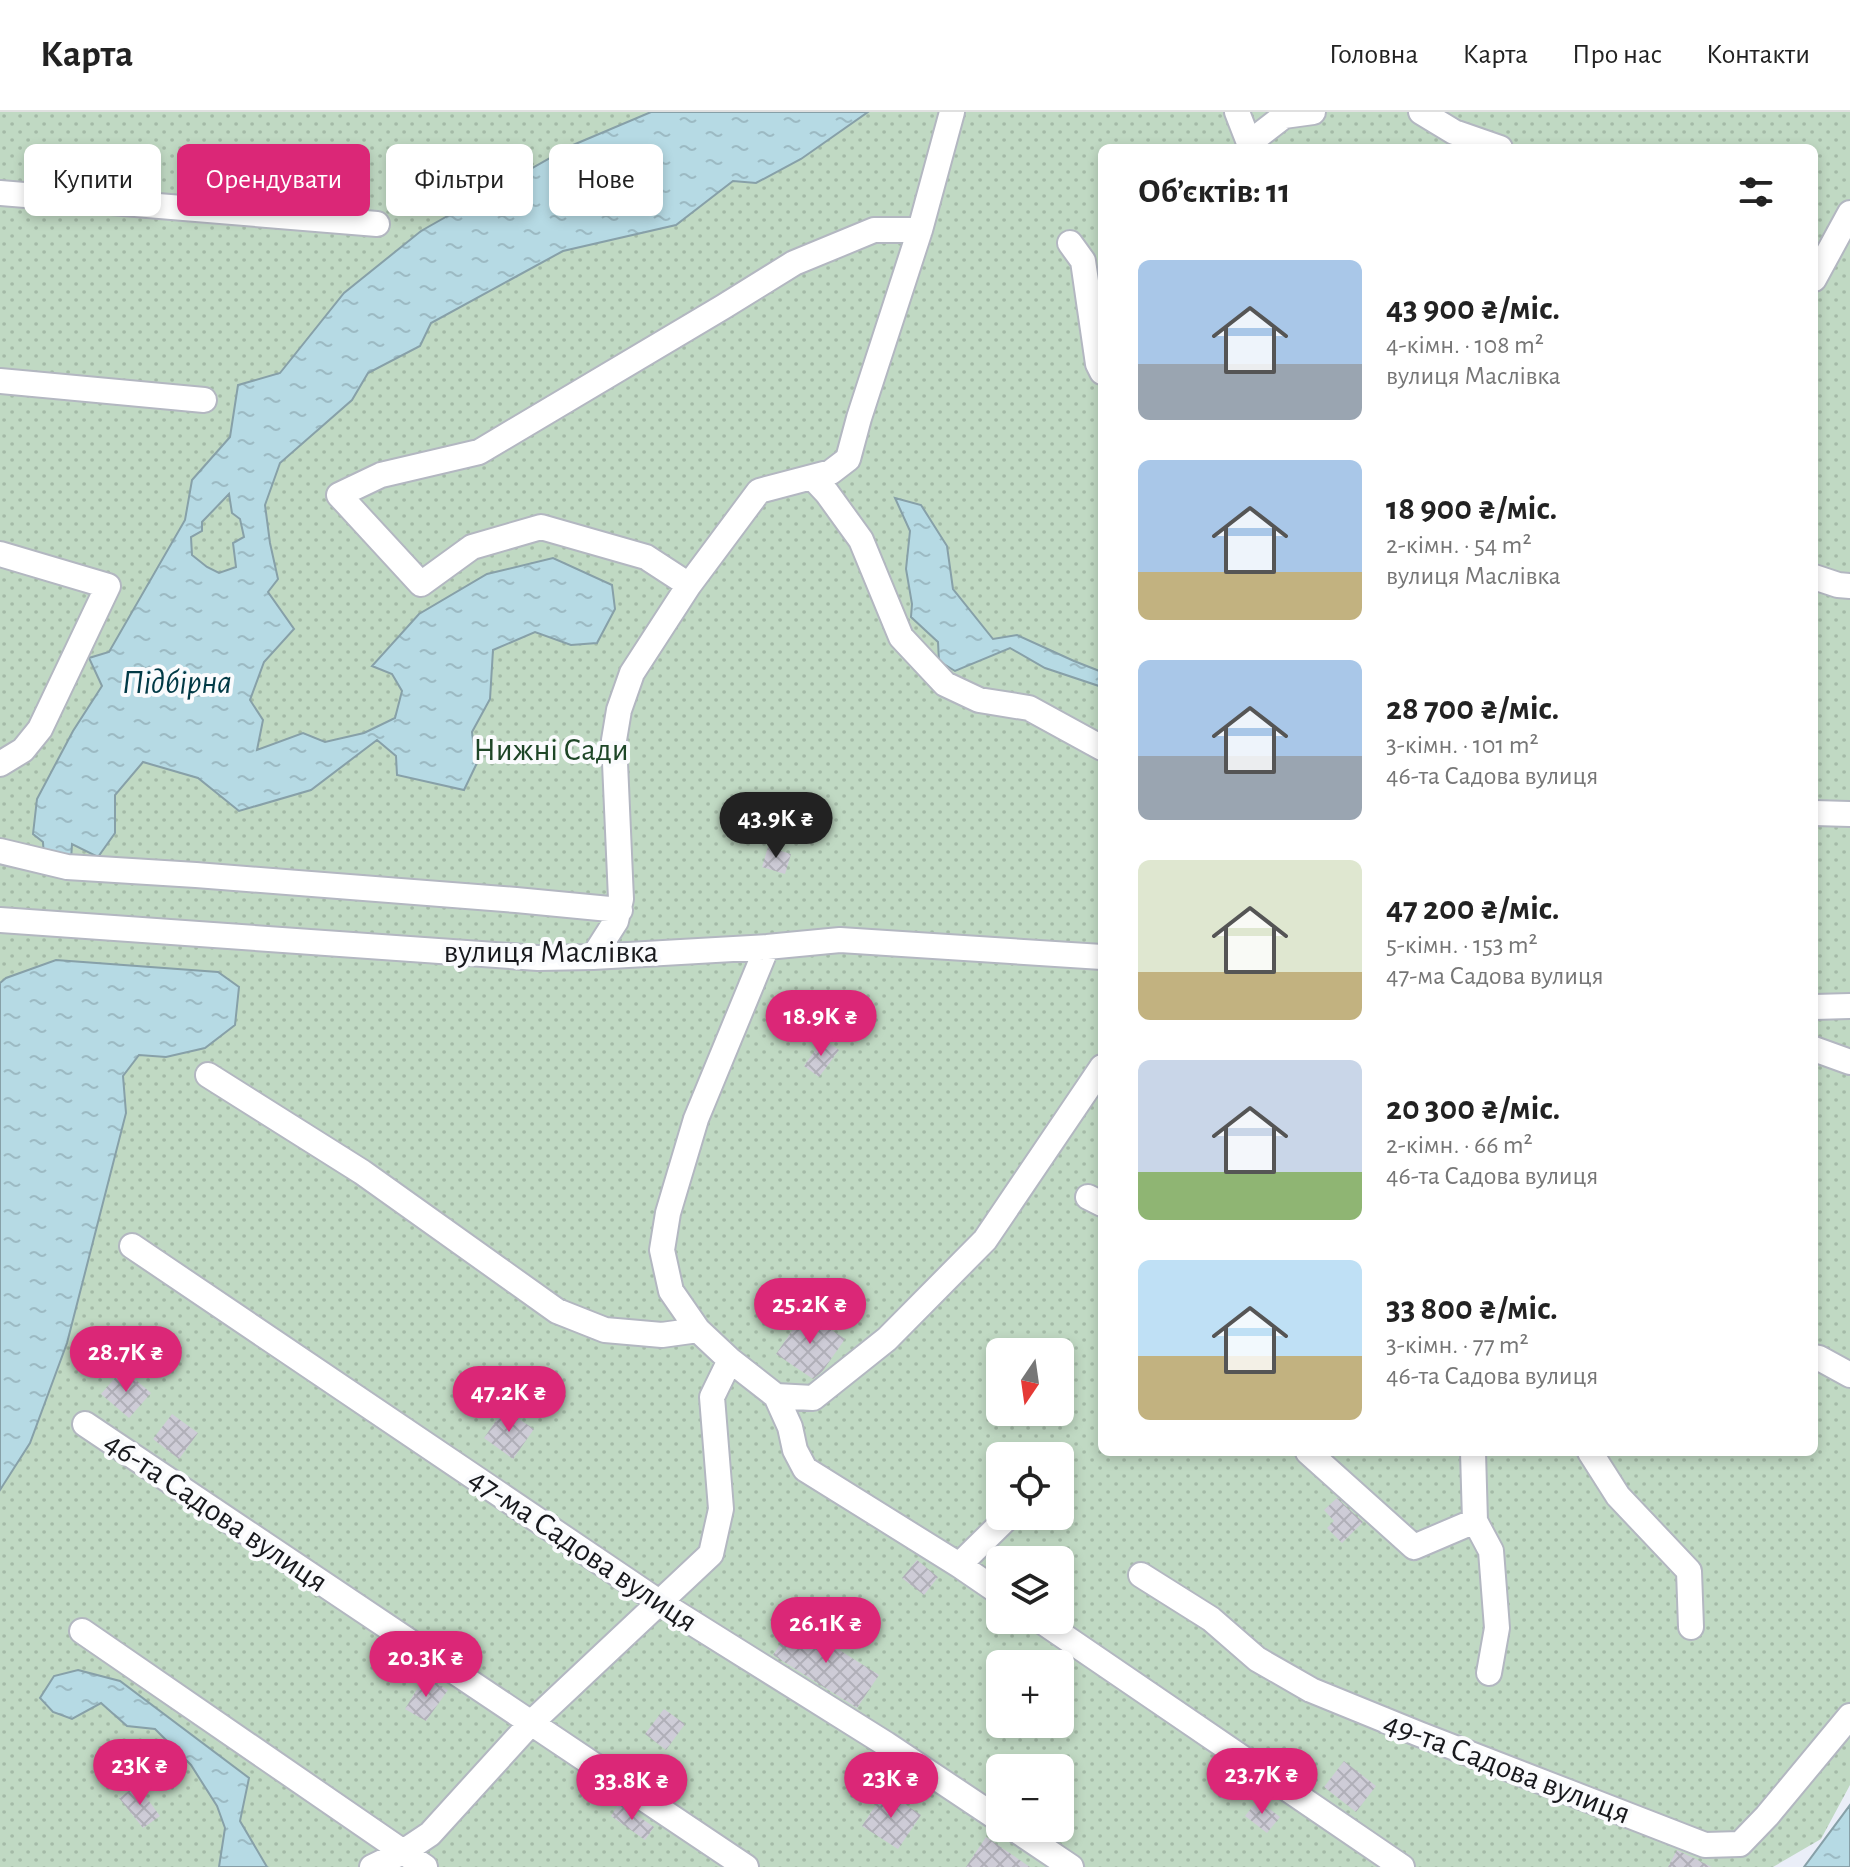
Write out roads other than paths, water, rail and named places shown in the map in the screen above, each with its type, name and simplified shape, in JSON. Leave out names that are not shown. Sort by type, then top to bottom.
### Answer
[{"type":"street","points":[[593,957],[620,910],[614,740],[619,710],[632,673],[689,585],[759,491],[822,475],[848,459],[920,230],[952,112]]},
{"type":"street","points":[[1237,112],[1249,144]]},
{"type":"street","points":[[1252,144],[1284,116],[1313,112]]},
{"type":"street","points":[[1421,112],[1454,132],[1488,144]]},
{"type":"street","points":[[0,193],[377,224]]},
{"type":"street","points":[[1818,272],[1850,213]]},
{"type":"street","points":[[689,585],[646,557],[541,527],[472,547],[421,584],[339,495],[381,475],[479,452],[794,263],[874,230],[920,230]]},
{"type":"street","points":[[1070,243],[1083,261],[1098,364]]},
{"type":"street","points":[[0,381],[204,400]]},
{"type":"street","points":[[822,475],[827,493],[861,540],[901,637],[945,684],[979,700],[1029,708],[1098,746]]},
{"type":"street","points":[[0,554],[108,586],[40,729],[23,750],[0,764]]},
{"type":"street","points":[[1818,578],[1850,586]]},
{"type":"street","points":[[1818,813],[1850,814]]},
{"type":"street","points":[[0,851],[67,867],[620,910]]},
{"type":"street","name":"вулиця Маслівка","points":[[0,920],[538,958],[767,947],[840,940],[1098,957]]},
{"type":"street","points":[[767,947],[696,1119],[668,1213],[662,1250],[671,1291],[698,1330],[776,1396],[805,1469],[986,1583]]},
{"type":"street","points":[[1818,1007],[1850,1006]]},
{"type":"street","points":[[1818,1050],[1850,1062]]},
{"type":"street","points":[[776,1396],[813,1398],[887,1339],[985,1240],[1098,1073]]},
{"type":"street","points":[[208,1075],[362,1172],[557,1311],[605,1330],[662,1335],[698,1330]]},
{"type":"street","name":"47-ма Садова вулиця","points":[[132,1246],[659,1602],[886,1744],[986,1811]]},
{"type":"street","points":[[1818,1358],[1850,1375]]},
{"type":"street","points":[[372,1867],[430,1834],[531,1723],[711,1554],[721,1509],[712,1397],[730,1360]]},
{"type":"street","name":"46-та Садова вулиця","points":[[85,1424],[746,1867]]},
{"type":"street","points":[[1312,1456],[1414,1547],[1475,1521]]},
{"type":"street","points":[[1473,1456],[1475,1521],[1491,1551],[1497,1628],[1489,1673]]},
{"type":"street","points":[[1593,1456],[1618,1496],[1689,1571],[1691,1627]]},
{"type":"street","points":[[959,1565],[995,1530]]},
{"type":"street","name":"49-та Садова вулиця","points":[[1141,1575],[1211,1619],[1257,1659],[1311,1690],[1705,1845],[1740,1844],[1850,1716]]},
{"type":"street","points":[[82,1631],[425,1867]]},
{"type":"street","points":[[1061,1634],[1402,1867]]},
{"type":"street","points":[[1034,1842],[1071,1867]]},
{"type":"water","name":"Підбірна","points":[[651,112],[868,112],[801,159],[756,183],[733,181],[676,225],[563,251],[431,323],[420,346],[368,373],[352,400],[280,463],[265,505],[278,579],[268,592],[294,629],[264,662],[250,700],[263,720],[257,750],[303,733],[325,742],[364,733],[395,718],[402,691],[392,674],[372,666],[419,614],[487,574],[553,558],[612,585],[615,609],[597,643],[571,645],[535,632],[493,650],[490,699],[472,732],[476,765],[464,790],[397,775],[396,756],[377,740],[311,790],[239,811],[198,778],[143,762],[115,795],[115,833],[98,857],[72,844],[71,861],[44,858],[43,842],[33,834],[37,799],[73,731],[102,686],[89,658],[109,652],[185,520],[192,480],[230,437],[238,385],[280,373],[344,293],[421,231],[448,216],[533,216],[533,168],[549,159],[549,216],[663,216],[663,144],[575,144]],"holes":[[[229,494],[232,513],[240,519],[244,537],[233,543],[236,567],[219,573],[192,555],[191,537],[202,531],[202,522]]]},
{"type":"water","points":[[895,498],[921,505],[947,546],[953,589],[993,639],[1017,635],[1098,670],[1098,686],[1045,668],[1010,648],[955,671],[939,661],[938,642],[911,617],[906,569],[910,531]]},
{"type":"water","points":[[56,960],[218,972],[239,987],[235,1025],[205,1048],[166,1057],[139,1055],[123,1076],[126,1113],[67,1343],[30,1443],[0,1490],[0,983]]},
{"type":"water","points":[[78,1670],[120,1681],[249,1778],[240,1821],[267,1867],[219,1867],[225,1828],[217,1806],[191,1765],[155,1729],[127,1726],[101,1703],[72,1719],[53,1712],[40,1698],[54,1676]]},
{"type":"water","points":[[1850,1805],[1850,1867],[1804,1867]]},
{"type":"park label","name":"Нижні Сади","points":[[551,750]]}]
